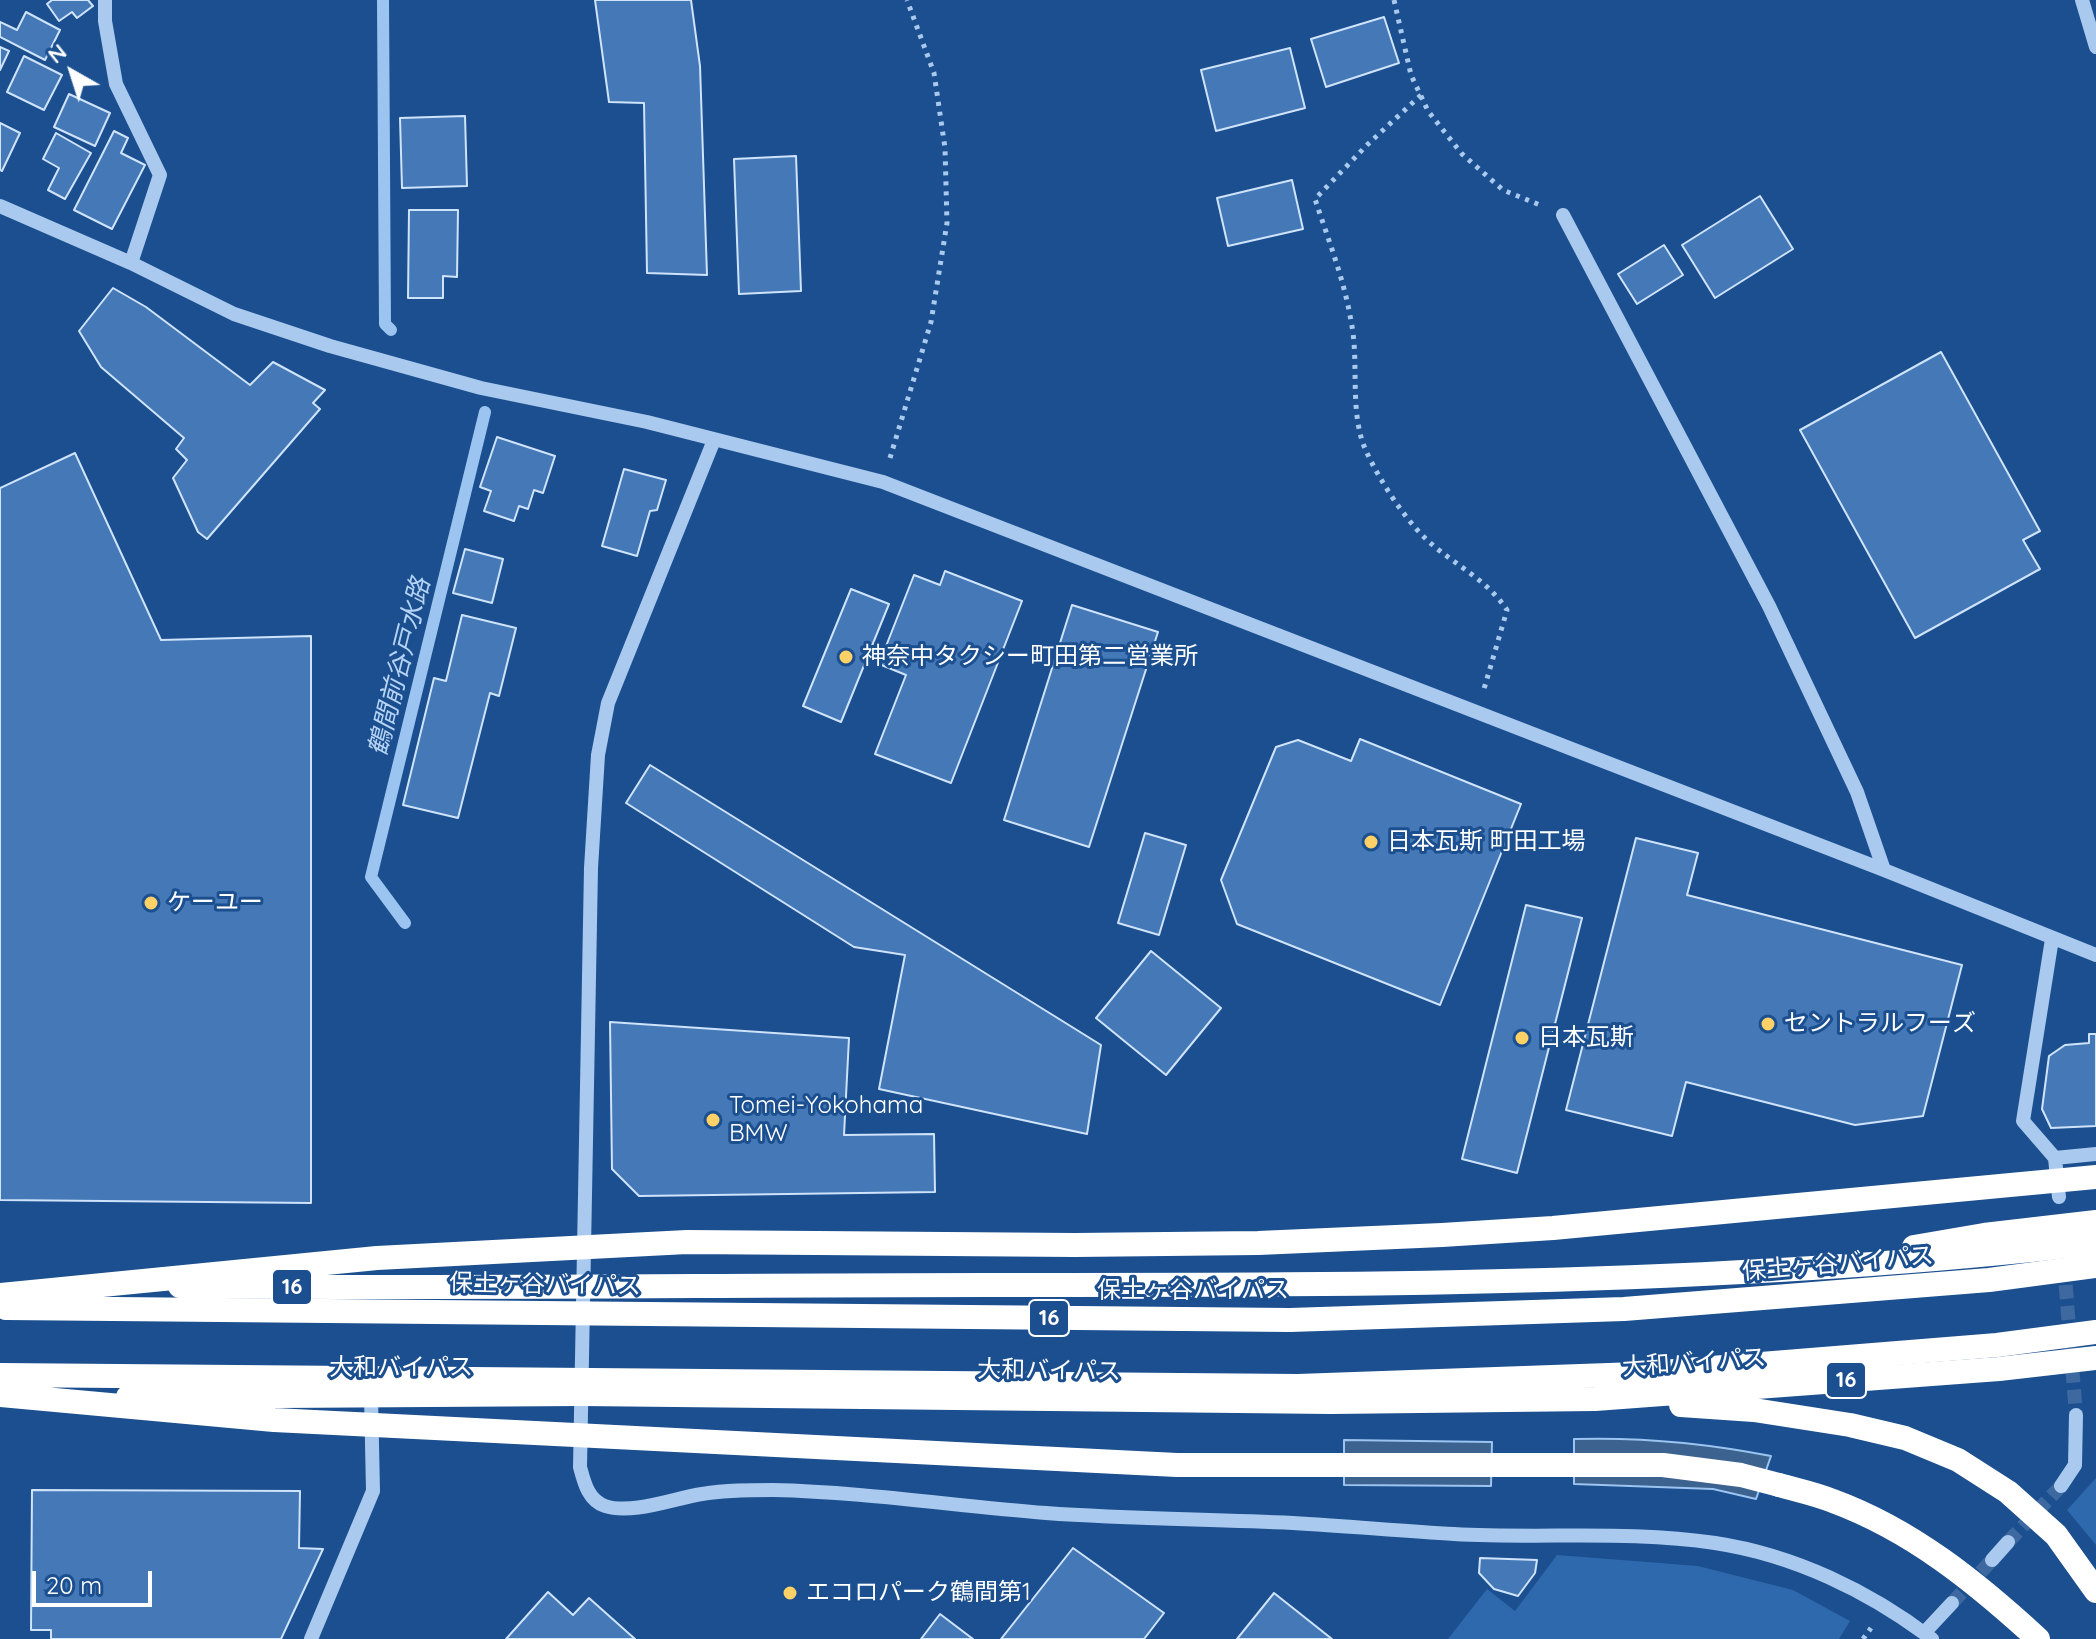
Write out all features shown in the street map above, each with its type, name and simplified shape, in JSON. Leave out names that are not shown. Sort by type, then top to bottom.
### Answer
[{"type":"highway","points":[[0,1295],[377,1258],[687,1242],[1075,1245],[1258,1243],[1442,1235],[1553,1228],[2096,1177]]},
{"type":"highway","points":[[1790,1268],[1984,1235],[2096,1222]]},
{"type":"highway","name":"16","points":[[0,1283],[353,1288],[1468,1284],[1620,1279],[1988,1256],[2096,1243]]},
{"type":"highway","name":"保土ヶ谷バイパス","points":[[0,1308],[1290,1320],[1624,1309],[1989,1280],[2096,1266]]},
{"type":"highway","name":"16","points":[[0,1375],[1298,1386],[1637,1374],[1997,1345],[2096,1332]]},
{"type":"highway","name":"大和バイパス","points":[[0,1397],[581,1394],[1331,1402],[1595,1399],[1999,1369],[2096,1358]]},
{"type":"highway","points":[[0,1397],[274,1420],[1177,1465],[1663,1465],[1741,1475],[1834,1501],[1936,1554],[1993,1597],[2038,1639]]},
{"type":"highway","points":[[1595,1399],[1754,1410],[1850,1425],[1905,1438],[1958,1460],[2008,1492],[2056,1535],[2096,1591]]},
{"type":"street","points":[[105,0],[105,21],[116,84],[160,175],[131,263]]},
{"type":"street","points":[[2082,0],[2096,47]]},
{"type":"street","points":[[0,206],[131,263],[234,314],[330,346],[481,388],[647,422],[883,482],[2096,955]]},
{"type":"street","points":[[1563,215],[1769,606],[1857,792],[1884,870]]},
{"type":"street","points":[[714,440],[608,703],[598,755],[591,868],[580,1467],[585,1487],[595,1500],[607,1507],[639,1507],[703,1493],[745,1489],[823,1491],[1049,1513],[1294,1523],[1457,1534],[1605,1536],[1717,1543],[1781,1558],[1820,1573],[1866,1596],[1928,1636],[1952,1603]]},
{"type":"street","points":[[2052,939],[2023,1121],[2055,1158],[2059,1197]]},
{"type":"street","points":[[2055,1158],[2096,1154]]},
{"type":"street","points":[[311,1639],[373,1491],[371,1396]]},
{"type":"street","points":[[2061,1486],[2075,1465],[2076,1415]]},
{"type":"street","points":[[1992,1560],[2008,1542]]},
{"type":"path","points":[[883,482],[931,322],[947,223],[945,148],[934,73],[907,0]]},
{"type":"path","points":[[1394,0],[1411,75],[1428,111],[1462,154],[1503,190],[1563,215]]},
{"type":"path","points":[[1421,95],[1315,199],[1352,322],[1357,385],[1356,420],[1366,452],[1393,498],[1424,538],[1495,592],[1507,610],[1477,713]]},
{"type":"shaded area","points":[[1574,1439],[1673,1442],[1771,1456],[1756,1499],[1713,1489],[1574,1484]]},
{"type":"shaded area","points":[[1344,1440],[1492,1442],[1491,1486],[1344,1485]]},
{"type":"shaded area","points":[[2096,1478],[2096,1545],[2067,1510]]},
{"type":"shaded area","points":[[1557,1555],[1698,1566],[1793,1590],[1850,1621],[1839,1639],[1448,1639],[1487,1589],[1515,1611]]},
{"type":"building","points":[[52,0],[88,0],[93,6],[77,18],[72,12],[59,21],[47,4]]},
{"type":"building","points":[[595,0],[691,0],[700,66],[707,275],[647,273],[644,103],[609,102]]},
{"type":"building","points":[[26,12],[60,30],[45,60],[0,37],[0,22],[17,30]]},
{"type":"building","points":[[1384,17],[1399,63],[1326,87],[1311,39]]},
{"type":"building","points":[[0,47],[9,51],[0,70]]},
{"type":"building","points":[[1290,48],[1305,108],[1216,131],[1201,70]]},
{"type":"building","points":[[24,56],[62,75],[44,110],[7,92]]},
{"type":"building","points":[[69,94],[110,113],[95,146],[54,127]]},
{"type":"building","points":[[465,116],[467,186],[402,188],[400,118]]},
{"type":"building","points":[[0,123],[20,133],[2,171],[0,170]]},
{"type":"building","points":[[114,131],[128,138],[121,153],[145,165],[112,229],[74,210]]},
{"type":"building","points":[[56,133],[91,153],[65,199],[48,190],[59,168],[43,159]]},
{"type":"building","points":[[796,156],[801,291],[739,294],[734,159]]},
{"type":"building","points":[[1292,180],[1303,229],[1228,246],[1217,198]]},
{"type":"building","points":[[1760,196],[1793,249],[1715,298],[1682,245]]},
{"type":"building","points":[[409,210],[458,210],[457,277],[443,276],[443,298],[408,298]]},
{"type":"building","points":[[1664,245],[1683,275],[1637,304],[1618,274]]},
{"type":"building","points":[[113,288],[146,307],[250,385],[273,362],[325,390],[313,403],[320,409],[207,539],[198,532],[173,478],[187,460],[176,449],[184,438],[101,367],[79,331]]},
{"type":"building","points":[[1941,352],[2040,531],[2023,540],[2040,569],[1915,638],[1800,430]]},
{"type":"building","points":[[497,437],[555,456],[543,493],[534,490],[528,509],[519,506],[514,521],[484,511],[491,491],[480,487]]},
{"type":"building","points":[[75,453],[161,640],[311,636],[311,1203],[0,1200],[0,488]]},
{"type":"building","points":[[624,469],[666,480],[657,510],[650,511],[637,556],[602,546]]},
{"type":"building","points":[[465,549],[503,559],[492,603],[453,593]]},
{"type":"building","points":[[945,571],[1022,601],[951,783],[875,754],[906,675],[879,664],[914,575],[940,585]]},
{"type":"building","points":[[851,589],[889,604],[841,722],[803,706]]},
{"type":"building","points":[[1072,605],[1158,632],[1089,847],[1004,820]]},
{"type":"building","points":[[462,615],[516,628],[499,696],[490,693],[458,818],[403,805],[434,678],[446,681]]},
{"type":"building","name":"日本瓦斯 町田工場","points":[[1360,739],[1521,804],[1440,1005],[1237,924],[1221,880],[1276,747],[1298,740],[1351,761]]},
{"type":"building","points":[[650,765],[1101,1045],[1087,1134],[879,1089],[905,955],[854,947],[626,803]]},
{"type":"building","points":[[1145,833],[1186,845],[1159,935],[1118,923]]},
{"type":"building","name":"セントラルフーズ","points":[[1636,838],[1698,853],[1687,895],[1962,965],[1923,1116],[1855,1125],[1686,1082],[1672,1136],[1566,1110]]},
{"type":"building","name":"日本瓦斯","points":[[1526,905],[1582,918],[1517,1173],[1462,1159]]},
{"type":"building","points":[[1151,951],[1221,1008],[1166,1075],[1096,1018]]},
{"type":"building","points":[[610,1022],[849,1038],[844,1135],[934,1134],[935,1192],[639,1196],[612,1169]]},
{"type":"building","points":[[2089,1034],[2096,1034],[2096,1126],[2051,1128],[2042,1109],[2049,1056],[2065,1045],[2089,1043]]},
{"type":"building","points":[[32,1490],[300,1491],[299,1548],[323,1549],[281,1639],[51,1639],[51,1630],[31,1630]]},
{"type":"building","points":[[1073,1548],[1164,1613],[1144,1639],[1001,1639]]},
{"type":"building","points":[[1480,1558],[1537,1560],[1535,1573],[1518,1596],[1494,1589],[1479,1573]]},
{"type":"building","points":[[548,1592],[573,1615],[589,1598],[635,1639],[506,1639]]},
{"type":"building","points":[[1274,1593],[1332,1639],[1237,1639]]},
{"type":"building","points":[[940,1614],[973,1639],[921,1639]]},
{"type":"waterway","points":[[383,0],[385,324],[391,330]]},
{"type":"waterway","name":"鶴間前谷戸水路","points":[[405,923],[371,877],[485,412]]},
{"type":"tunnel","points":[[2064,1264],[2076,1415]]},
{"type":"tunnel","points":[[2008,1542],[2061,1486]]},
{"type":"tunnel","points":[[1952,1603],[1992,1560]]},
{"type":"place","name":"神奈中タクシー町田第二営業所","points":[[846,657]]},
{"type":"place","name":"日本瓦斯 町田工場","points":[[1371,842]]},
{"type":"place","name":"ケーユー","points":[[151,903]]},
{"type":"place","name":"セントラルフーズ","points":[[1768,1024]]},
{"type":"place","name":"日本瓦斯","points":[[1522,1038]]},
{"type":"place","name":"Tomei-Yokohama BMW","points":[[713,1120]]},
{"type":"place","name":"エコロパーク鶴間第1","points":[[790,1593]]}]
